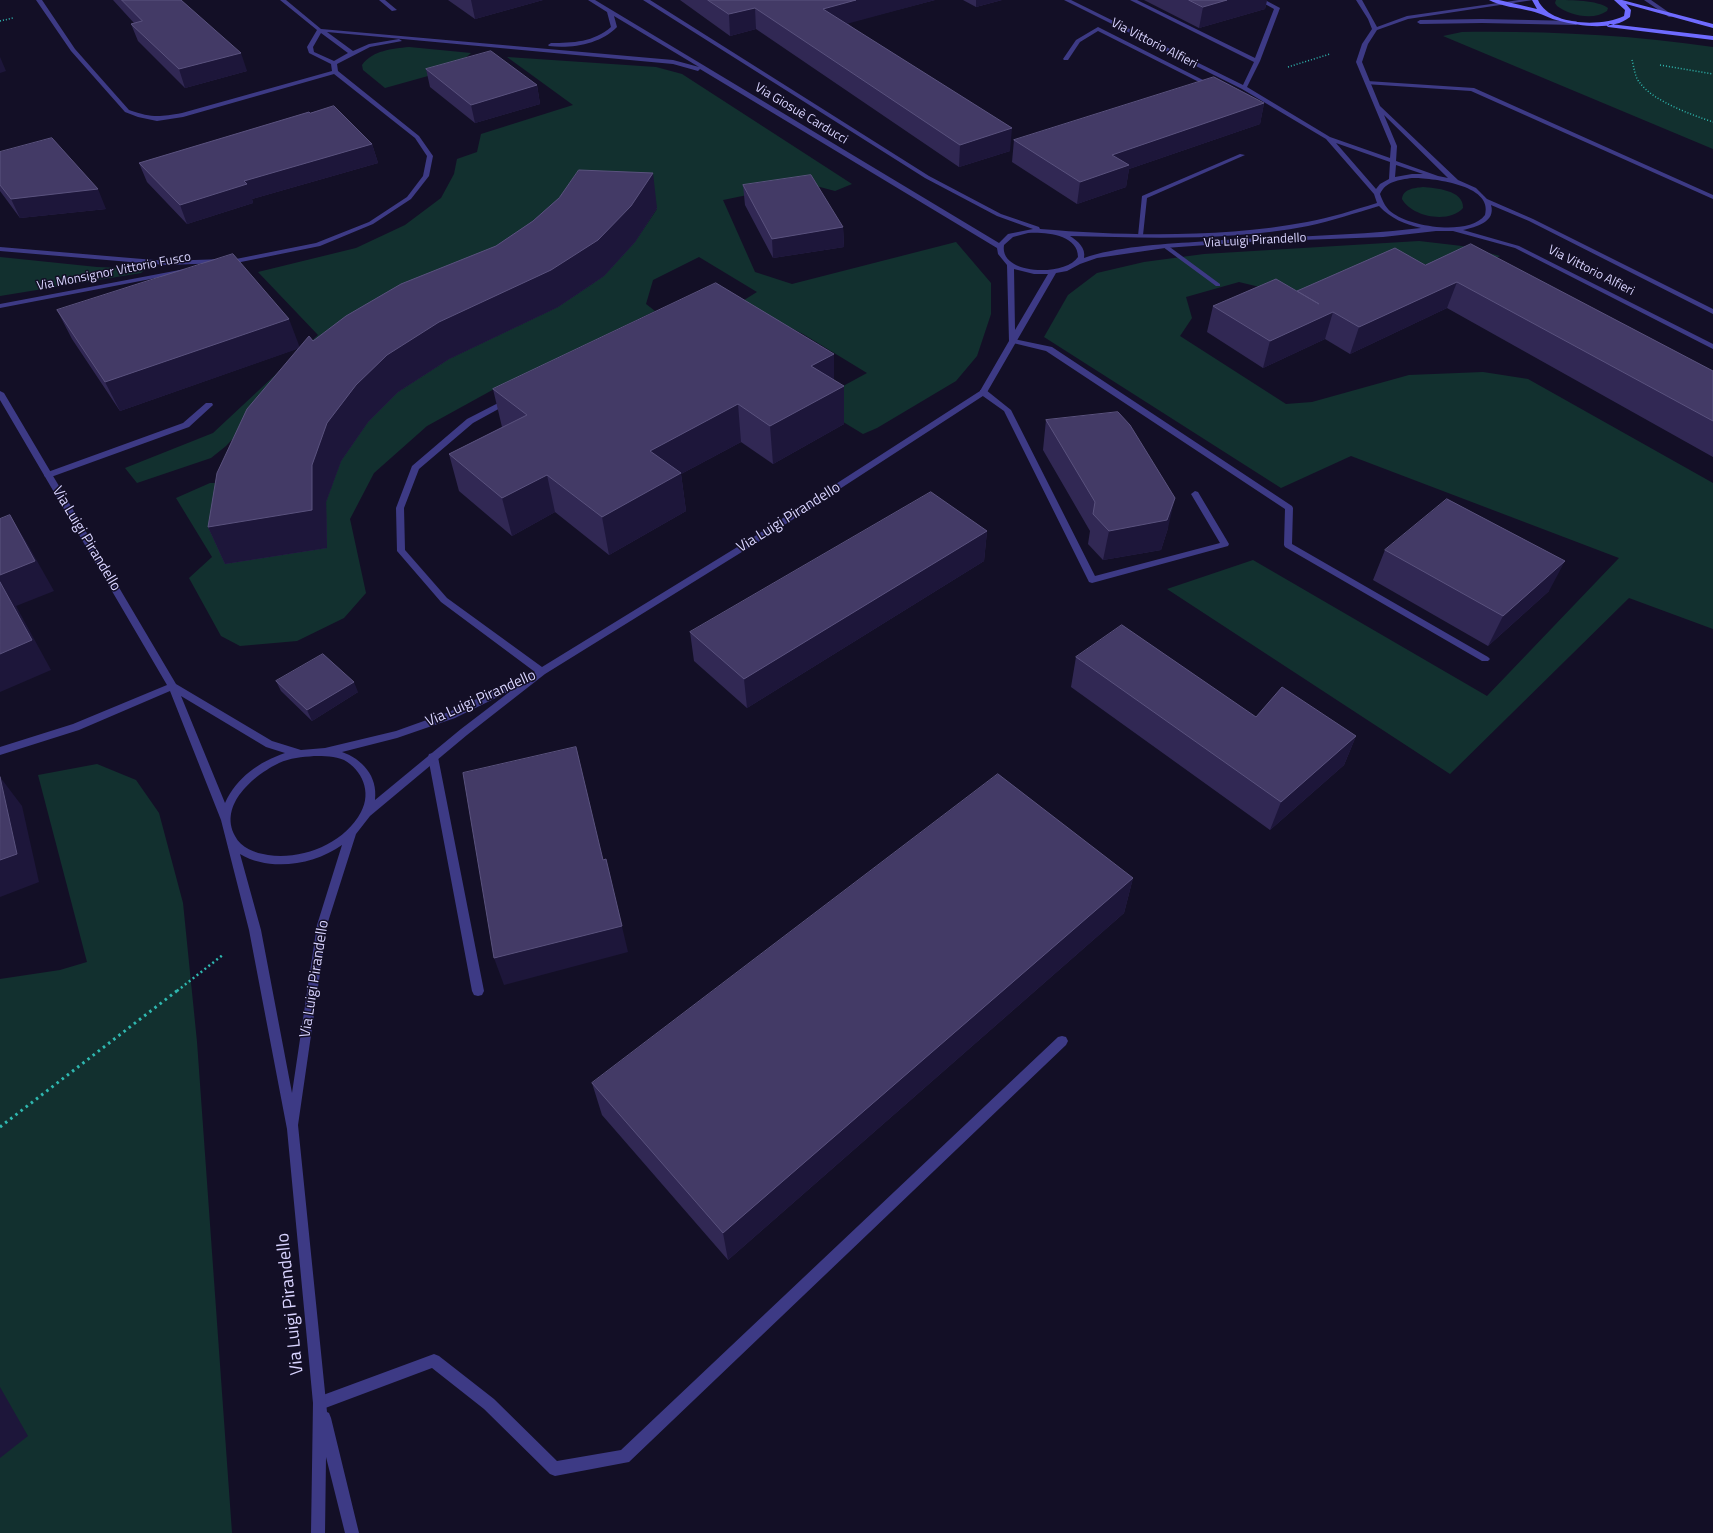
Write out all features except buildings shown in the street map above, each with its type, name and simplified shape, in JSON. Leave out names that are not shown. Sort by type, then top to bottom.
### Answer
[{"type":"street","points":[[39,0],[73,50],[127,111],[140,116],[157,119],[183,115],[335,72],[334,63]]},
{"type":"street","points":[[283,0],[320,30],[352,53]]},
{"type":"street","points":[[382,0],[394,10]]},
{"type":"street","name":"Via Giosuè Carducci","points":[[591,0],[1000,247]]},
{"type":"street","name":"Via Giosuè Carducci","points":[[646,0],[926,177],[999,215],[1045,231]]},
{"type":"street","name":"Via Vittorio Alfieri","points":[[1067,0],[1244,88],[1328,138],[1436,177]]},
{"type":"street","name":"Via Vittorio Alfieri","points":[[1133,0],[1257,61]]},
{"type":"street","points":[[1244,88],[1257,61],[1277,8],[1261,0]]},
{"type":"street","points":[[1359,0],[1371,19],[1374,29]]},
{"type":"street","points":[[1492,0],[1544,12],[1576,23]]},
{"type":"street","points":[[1392,180],[1394,146],[1378,105],[1367,83],[1360,62],[1364,44],[1374,29],[1407,18],[1530,0]]},
{"type":"street","points":[[1535,0],[1536,5],[1544,12]]},
{"type":"street","points":[[1618,0],[1670,16],[1713,26]]},
{"type":"street","points":[[1594,24],[1618,22],[1627,17],[1628,10],[1618,0]]},
{"type":"street","points":[[1647,0],[1670,16]]},
{"type":"street","points":[[523,47],[590,42],[606,36],[614,27],[610,12]]},
{"type":"street","points":[[1374,29],[1405,24],[1432,22],[1576,23],[1713,38]]},
{"type":"street","name":"Via Vittorio Alfieri","points":[[1066,59],[1078,41],[1098,29],[1201,81],[1215,84]]},
{"type":"street","points":[[320,30],[310,47],[312,53],[334,63]]},
{"type":"street","points":[[320,30],[523,47],[673,62],[712,74]]},
{"type":"street","points":[[334,63],[352,53],[388,42],[420,38]]},
{"type":"street","name":"Via Monsignor Vittorio Fusco","points":[[0,306],[318,245],[371,223],[409,198],[426,176],[430,156],[417,137],[335,72]]},
{"type":"street","points":[[1367,83],[1472,89],[1713,197]]},
{"type":"street","name":"Via Vittorio Alfieri","points":[[1222,85],[1244,88]]},
{"type":"street","points":[[1378,105],[1456,182]]},
{"type":"street","name":"Via Vittorio Alfieri","points":[[1328,138],[1377,194]]},
{"type":"street","points":[[1140,235],[1144,197],[1242,155]]},
{"type":"street","points":[[1456,182],[1436,177],[1412,176],[1392,180],[1382,186],[1377,194],[1380,204],[1385,210],[1401,220],[1410,224],[1434,229],[1453,229],[1471,226],[1485,220],[1489,210],[1485,200]]},
{"type":"street","name":"Via Vittorio Alfieri","points":[[1456,182],[1474,190],[1485,200],[1531,220],[1713,312]]},
{"type":"street","name":"Via Luigi Pirandello","points":[[1045,231],[1059,233],[1140,235],[1211,234],[1263,230],[1306,224],[1380,204]]},
{"type":"street","name":"Via Luigi Pirandello","points":[[366,813],[433,757],[542,672],[755,540],[983,392],[1053,272],[1068,268],[1078,262],[1096,256],[1165,246],[1248,240],[1382,235],[1434,229]]},
{"type":"street","name":"Via Vittorio Alfieri","points":[[1453,229],[1518,247],[1713,347]]},
{"type":"street","points":[[1045,231],[1029,231],[1015,234],[1005,240],[1000,247],[1002,256],[1010,264],[1030,271],[1053,272]]},
{"type":"street","points":[[1059,233],[1071,239],[1080,246],[1081,254],[1078,262]]},
{"type":"street","points":[[1165,246],[1218,285]]},
{"type":"street","name":"Via Monsignor Vittorio Fusco","points":[[0,249],[166,263],[233,261]]},
{"type":"street","points":[[1010,264],[1012,340],[1049,348],[1289,508],[1288,545],[1485,659]]},
{"type":"street","points":[[983,392],[1007,410],[1092,580],[1225,544],[1195,494]]},
{"type":"street","name":"Via Luigi Pirandello","points":[[0,393],[173,686],[192,737],[210,776],[226,820]]},
{"type":"street","name":"Via Luigi Pirandello","points":[[520,396],[470,421],[415,468],[400,508],[401,551],[444,600],[542,672]]},
{"type":"street","points":[[48,475],[186,425],[209,405]]},
{"type":"street","name":"Via Luigi Pirandello","points":[[327,752],[397,734],[452,714],[542,672]]},
{"type":"street","points":[[0,751],[76,727],[173,686]]},
{"type":"street","name":"Via Luigi Pirandello","points":[[173,686],[269,744],[301,753]]},
{"type":"street","points":[[327,752],[339,754],[350,759],[365,772],[369,781],[371,792],[370,802],[366,813],[351,833],[326,850],[298,859],[283,861],[269,860],[245,853],[230,837],[226,820],[232,798],[249,777],[273,762],[287,756],[301,753],[327,752]]},
{"type":"street","points":[[433,757],[478,991]]},
{"type":"street","name":"Via Luigi Pirandello","points":[[293,1129],[322,925],[351,833]]},
{"type":"street","name":"Via Luigi Pirandello","points":[[230,837],[255,930],[293,1129],[320,1403],[318,1533]]},
{"type":"street","points":[[320,1403],[434,1361],[489,1404],[555,1469],[624,1457],[1062,1041]]},
{"type":"street","name":"Via Luigi Pirandello","points":[[320,1403],[352,1533]]},
{"type":"path","points":[[1251,74],[1271,72],[1364,44]]},
{"type":"path","points":[[1631,58],[1639,83],[1659,99],[1692,115],[1713,122]]},
{"type":"path","points":[[0,1127],[255,930]]},
{"type":"green space","points":[[1556,0],[1591,2],[1608,8],[1607,11],[1595,16],[1581,16],[1568,12],[1557,6],[1555,3]]},
{"type":"green space","points":[[1462,32],[1525,32],[1588,35],[1651,39],[1713,47],[1713,149],[1443,36]]},
{"type":"green space","points":[[409,47],[471,53],[453,69],[385,88],[363,70],[362,65],[366,60],[377,53]]},
{"type":"green space","points":[[507,57],[656,67],[682,74],[852,184],[835,191],[805,183],[723,200],[755,272],[792,284],[956,242],[991,283],[991,314],[977,356],[956,381],[877,428],[863,434],[812,403],[867,373],[803,334],[741,302],[757,292],[699,257],[653,280],[646,304],[655,311],[496,388],[427,426],[374,473],[350,519],[366,593],[344,618],[297,641],[240,646],[221,636],[189,578],[212,557],[176,498],[210,483],[246,483],[327,548],[326,502],[341,461],[368,422],[398,392],[449,359],[558,307],[604,276],[635,242],[657,209],[281,388],[226,446],[211,458],[137,483],[125,468],[213,433],[318,335],[258,272],[356,248],[405,225],[441,198],[454,174],[457,159],[477,152],[481,134],[573,105]]},
{"type":"green space","points":[[1423,187],[1441,189],[1454,194],[1459,197],[1463,208],[1457,213],[1440,217],[1422,214],[1414,210],[1402,199],[1404,193]]},
{"type":"green space","points":[[1419,241],[1462,246],[1500,256],[1478,268],[1449,264],[1378,265],[1292,301],[1272,290],[1239,282],[1186,297],[1192,318],[1180,336],[1286,404],[1312,402],[1409,375],[1483,372],[1528,379],[1713,483],[1713,629],[1629,598],[1450,774],[1167,589],[1253,560],[1487,696],[1619,558],[1351,456],[1281,488],[1044,337],[1068,295],[1097,273],[1144,262],[1204,254]]},
{"type":"green space","points":[[0,257],[97,267],[145,269],[141,273],[0,296]]},
{"type":"green space","points":[[97,764],[136,780],[159,813],[183,903],[197,1042],[232,1533],[0,1533],[0,979],[60,970],[87,962],[38,775]]}]
